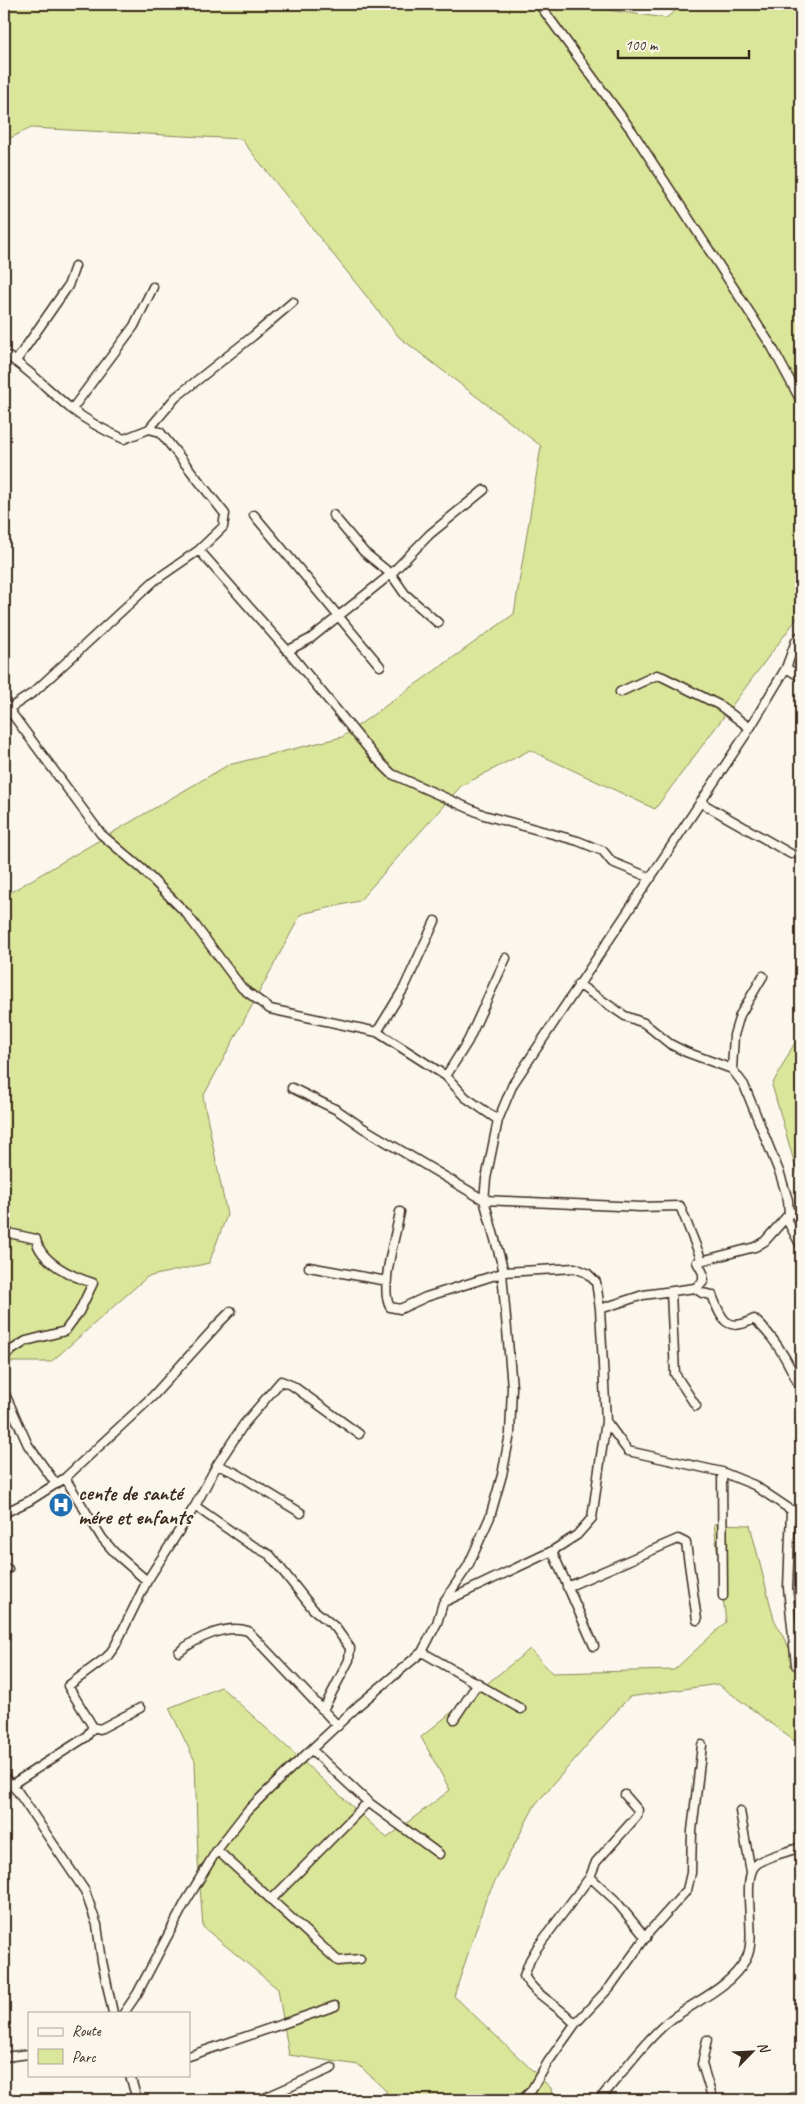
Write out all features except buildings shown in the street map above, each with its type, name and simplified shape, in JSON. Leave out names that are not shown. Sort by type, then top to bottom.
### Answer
[{"type":"street","points":[[539,4],[632,132],[772,347],[801,401]]},
{"type":"street","points":[[16,361],[68,286],[75,266]]},
{"type":"street","points":[[72,409],[134,326],[153,288]]},
{"type":"street","points":[[4,354],[16,361],[72,409],[105,431],[124,439],[149,429],[176,397],[293,302]]},
{"type":"street","points":[[149,429],[160,432],[225,514],[223,527],[198,550],[154,581],[34,692],[5,708],[102,834],[142,869],[186,913],[242,988],[270,1009],[377,1032],[446,1076],[466,1097],[498,1120]]},
{"type":"street","points":[[287,651],[310,639],[391,574],[430,534],[484,490]]},
{"type":"street","points":[[254,515],[380,666]]},
{"type":"street","points":[[332,515],[364,552],[391,574],[405,594],[438,623]]},
{"type":"street","points":[[198,550],[287,651],[376,758],[392,774],[484,815],[604,850],[612,862],[651,878]]},
{"type":"street","points":[[125,2012],[137,1994],[185,1903],[217,1850],[248,1810],[360,1704],[422,1652],[438,1623],[443,1603],[468,1566],[490,1517],[510,1434],[512,1386],[503,1273],[484,1200],[486,1179],[498,1120],[525,1064],[750,728],[786,668],[796,641],[801,635]]},
{"type":"street","points":[[786,668],[801,677]]},
{"type":"street","points":[[620,692],[657,675],[719,705],[750,728]]},
{"type":"street","points":[[700,802],[791,854]]},
{"type":"street","points":[[377,1032],[404,988],[435,921]]},
{"type":"street","points":[[446,1076],[468,1041],[506,958]]},
{"type":"street","points":[[732,1069],[734,1035],[740,1015],[762,976]]},
{"type":"street","points":[[578,984],[625,1016],[644,1023],[670,1044],[732,1069],[744,1085],[770,1149],[788,1200],[788,1216],[801,1246]]},
{"type":"street","points":[[292,1088],[337,1110],[363,1128],[484,1200],[640,1207],[680,1206],[702,1261]]},
{"type":"street","points":[[600,1309],[643,1295],[671,1293],[695,1288],[703,1282],[703,1273],[697,1262],[755,1248],[765,1241],[788,1216],[801,1211]]},
{"type":"street","points":[[400,1212],[387,1282],[386,1301],[390,1307],[400,1308],[426,1296],[503,1273],[575,1268],[588,1273],[596,1282],[600,1309],[606,1421],[592,1518],[577,1535],[552,1551],[443,1603]]},
{"type":"street","points":[[4,1232],[36,1239],[38,1247],[46,1256],[79,1278],[93,1283],[79,1312],[65,1331],[26,1342],[4,1355]]},
{"type":"street","points":[[309,1266],[387,1282]]},
{"type":"street","points":[[695,1288],[702,1294],[712,1295],[724,1321],[730,1324],[742,1325],[754,1319],[762,1326],[780,1349],[801,1391]]},
{"type":"street","points":[[671,1293],[676,1374],[696,1406]]},
{"type":"street","points":[[4,1513],[29,1501],[65,1478],[153,1396],[218,1322],[231,1311]]},
{"type":"street","points":[[140,1708],[100,1729],[92,1727],[68,1686],[111,1651],[147,1581],[244,1424],[282,1381],[293,1386],[359,1434]]},
{"type":"street","points":[[4,1392],[28,1445],[56,1484]]},
{"type":"street","points":[[606,1421],[628,1451],[722,1472],[754,1485],[791,1510],[801,1511]]},
{"type":"street","points":[[217,1465],[236,1473],[301,1513]]},
{"type":"street","points":[[722,1472],[723,1596]]},
{"type":"street","points":[[65,1478],[102,1538],[115,1553],[147,1581]]},
{"type":"street","points":[[195,1506],[248,1543],[270,1555],[313,1609],[335,1627],[350,1648],[349,1660],[323,1710]]},
{"type":"street","points":[[791,1510],[788,1588],[796,1664]]},
{"type":"street","points":[[567,1586],[678,1539],[686,1543],[697,1620]]},
{"type":"street","points":[[552,1551],[594,1646]]},
{"type":"street","points":[[179,1652],[190,1643],[206,1636],[237,1628],[248,1631],[338,1726]]},
{"type":"street","points":[[422,1652],[521,1709]]},
{"type":"street","points":[[454,1719],[478,1683]]},
{"type":"street","points":[[11,1785],[86,1737],[92,1727]]},
{"type":"street","points":[[522,2100],[531,2091],[548,2062],[575,2024],[610,1987],[646,1938],[687,1890],[691,1873],[692,1831],[702,1745]]},
{"type":"street","points":[[312,1750],[368,1802],[439,1854]]},
{"type":"street","points":[[4,1777],[85,1891],[97,1925],[102,1961],[113,2012]]},
{"type":"street","points":[[575,2024],[565,2012],[531,1987],[524,1976],[537,1948],[590,1877],[596,1862],[637,1816],[638,1810],[625,1795]]},
{"type":"street","points":[[271,1900],[368,1802]]},
{"type":"street","points":[[599,2100],[672,2018],[724,1984],[741,1967],[748,1955],[752,1917],[749,1883],[751,1872],[740,1811]]},
{"type":"street","points":[[751,1872],[757,1863],[801,1847]]},
{"type":"street","points":[[217,1850],[338,1961],[360,1959]]},
{"type":"street","points":[[590,1877],[614,1900],[646,1938]]},
{"type":"street","points":[[190,2056],[335,2006]]},
{"type":"street","points":[[707,2040],[702,2064],[713,2100]]},
{"type":"street","points":[[4,2058],[28,2054]]},
{"type":"street","points":[[260,2100],[332,2068]]},
{"type":"street","points":[[130,2076],[136,2100]]},
{"type":"street","points":[[788,2100],[801,2094]]},
{"type":"green space","points":[[4,4],[564,4],[666,18],[684,4],[801,4],[801,613],[655,809],[530,750],[461,786],[359,901],[301,914],[203,1097],[227,1215],[209,1263],[147,1277],[51,1362],[4,1362],[4,896],[228,765],[342,737],[514,614],[541,446],[399,337],[241,139],[31,128],[4,141]]},
{"type":"green space","points":[[801,1031],[801,1186],[772,1085]]},
{"type":"green space","points":[[714,1524],[750,1525],[774,1619],[801,1671],[801,1746],[718,1684],[629,1697],[535,1805],[486,1899],[454,1996],[551,2088],[552,2100],[386,2100],[386,2091],[359,2065],[289,2055],[278,1989],[203,1927],[198,1860],[195,1761],[169,1708],[221,1687],[387,1838],[450,1790],[421,1737],[530,1649],[552,1673],[674,1670],[726,1622]]},
{"type":"place","name":"cente de santé mére et enfants","points":[[61,1505]]}]
